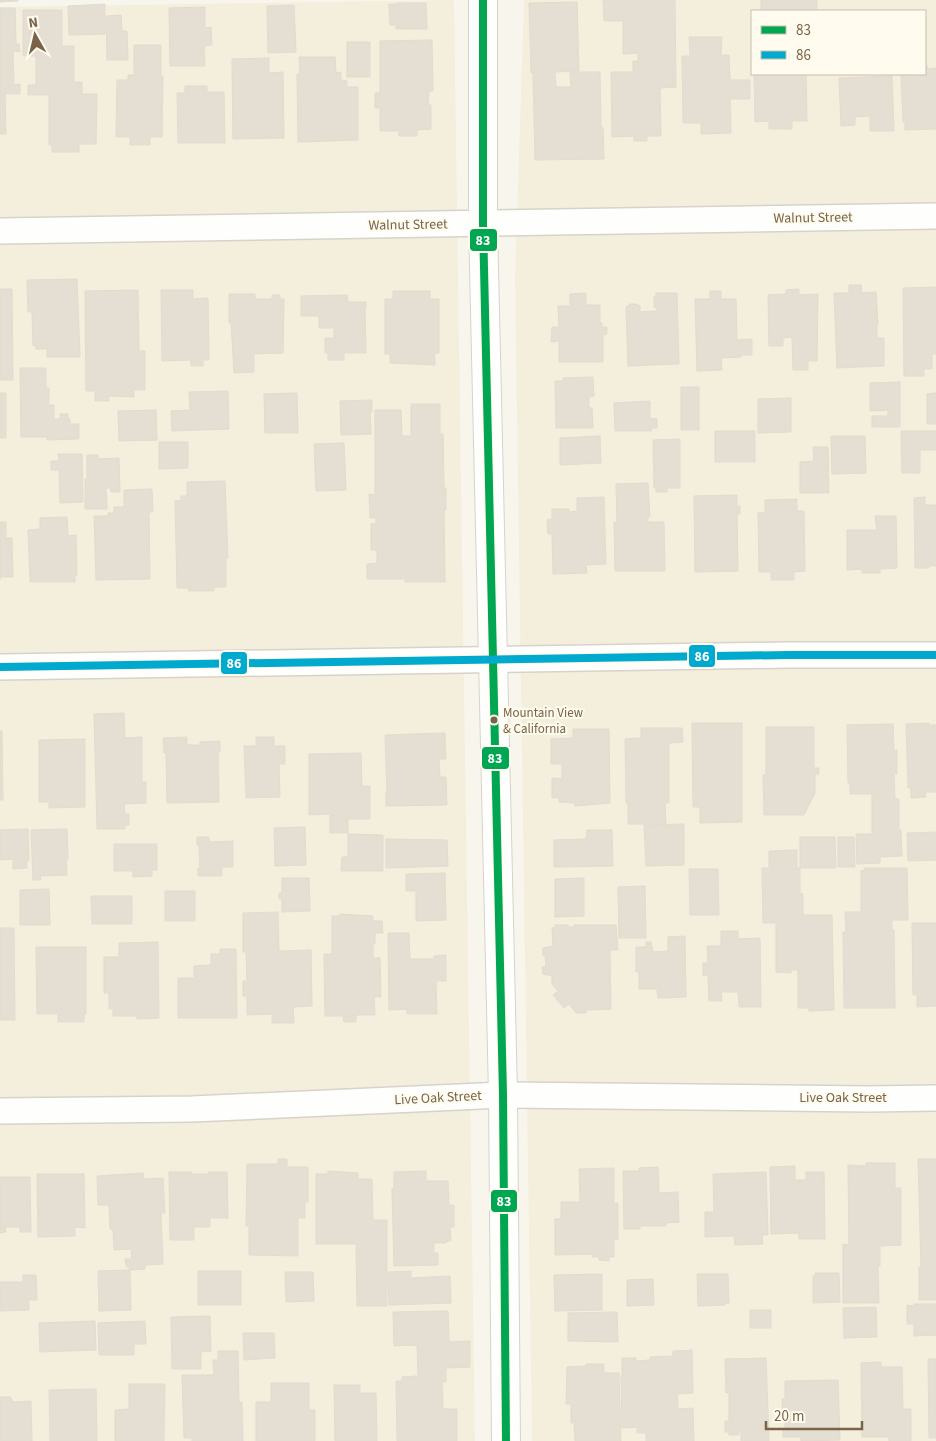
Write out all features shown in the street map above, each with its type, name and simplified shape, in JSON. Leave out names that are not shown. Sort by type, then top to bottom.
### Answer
[{"type":"street","points":[[484,0],[483,224],[503,1095],[506,1441]]},
{"type":"street","name":"Walnut Street","points":[[0,231],[936,216]]},
{"type":"street","points":[[0,667],[936,655]]},
{"type":"street","name":"Live Oak Street","points":[[0,1110],[192,1109],[503,1095],[936,1098]]},
{"type":"shaded area","points":[[454,0],[475,1441],[0,1441],[0,7]]},
{"type":"shaded area","points":[[524,0],[936,0],[936,1441],[532,1441],[515,278]]},
{"type":"building","points":[[0,0],[18,0],[18,1],[0,2]]},
{"type":"building","points":[[603,0],[675,0],[676,87],[660,88],[661,136],[647,136],[647,141],[634,141],[634,136],[612,137],[611,72],[633,72],[633,61],[638,61],[638,53],[623,54],[623,21],[604,21]]},
{"type":"building","points":[[761,0],[817,0],[817,10],[761,10]]},
{"type":"building","points":[[577,2],[579,71],[555,72],[556,87],[571,87],[570,72],[600,72],[601,127],[603,128],[604,159],[535,160],[529,3]]},
{"type":"building","points":[[426,3],[427,29],[396,29],[396,25],[390,25],[389,4]]},
{"type":"building","points":[[105,4],[105,34],[69,35],[68,6]]},
{"type":"building","points":[[294,5],[296,52],[268,53],[267,6]]},
{"type":"building","points":[[205,7],[205,28],[211,27],[212,45],[204,46],[205,66],[170,66],[169,8]]},
{"type":"building","points":[[0,8],[15,8],[16,44],[19,44],[20,52],[13,51],[14,85],[20,84],[20,94],[5,94],[6,134],[0,134]]},
{"type":"building","points":[[23,10],[62,10],[62,46],[74,46],[74,82],[82,82],[82,94],[97,94],[96,144],[79,144],[79,152],[52,152],[52,145],[49,145],[49,95],[28,95],[28,85],[36,85],[36,56],[23,56]]},
{"type":"building","points":[[121,15],[122,31],[127,31],[128,60],[107,60],[106,16]]},
{"type":"building","points":[[689,37],[722,37],[721,55],[729,55],[730,80],[750,80],[750,99],[730,99],[731,133],[701,134],[701,123],[683,123],[682,56],[690,56]]},
{"type":"building","points":[[432,40],[433,91],[429,91],[428,105],[431,105],[431,129],[417,130],[417,136],[399,136],[399,131],[380,131],[380,108],[375,108],[375,93],[380,93],[380,41]]},
{"type":"building","points":[[347,42],[370,42],[370,77],[347,77]]},
{"type":"building","points":[[134,45],[161,45],[161,76],[163,76],[162,137],[150,137],[150,145],[130,145],[130,137],[116,137],[117,80],[128,80],[128,75],[134,75]]},
{"type":"building","points":[[299,57],[335,57],[336,73],[341,72],[341,80],[347,81],[347,87],[358,87],[358,140],[298,142],[297,74],[300,74]]},
{"type":"building","points":[[269,58],[269,73],[283,72],[284,138],[233,139],[232,59]]},
{"type":"building","points":[[926,65],[928,69],[936,68],[936,129],[905,130],[905,122],[903,122],[901,75],[926,75]]},
{"type":"building","points":[[754,75],[806,75],[807,121],[792,121],[792,129],[769,129],[769,121],[755,122]]},
{"type":"building","points":[[892,76],[894,131],[870,131],[870,116],[855,117],[855,125],[841,126],[839,78]]},
{"type":"building","points":[[185,86],[207,86],[207,92],[224,92],[225,143],[178,143],[177,93],[185,93]]},
{"type":"building","points":[[77,279],[80,357],[47,357],[47,349],[36,349],[36,346],[33,346],[32,312],[28,312],[27,280]]},
{"type":"building","points":[[849,285],[861,285],[862,293],[876,292],[877,338],[884,338],[884,366],[837,368],[834,293],[849,293]]},
{"type":"building","points":[[936,287],[936,354],[932,354],[932,369],[924,369],[924,376],[904,376],[903,288]]},
{"type":"building","points":[[0,289],[12,289],[13,380],[0,380]]},
{"type":"building","points":[[799,289],[799,295],[818,294],[817,361],[808,361],[808,370],[793,370],[792,337],[783,338],[783,346],[769,346],[768,295],[786,294],[786,290]]},
{"type":"building","points":[[138,290],[139,351],[145,351],[145,390],[134,390],[134,397],[109,396],[109,401],[95,401],[95,391],[86,391],[85,291]]},
{"type":"building","points":[[161,290],[193,290],[193,299],[208,298],[209,360],[203,360],[203,366],[191,366],[191,360],[162,361]]},
{"type":"building","points":[[393,291],[430,291],[430,299],[439,299],[439,353],[435,353],[435,365],[390,363],[390,354],[385,354],[385,299],[393,299]]},
{"type":"building","points":[[710,291],[721,291],[721,299],[736,299],[737,340],[752,339],[752,355],[721,358],[722,370],[697,371],[695,299],[710,299]]},
{"type":"building","points":[[586,293],[586,305],[600,305],[600,323],[602,323],[602,327],[607,327],[607,334],[603,335],[603,362],[559,362],[559,341],[551,342],[552,327],[559,327],[558,306],[570,306],[570,294]]},
{"type":"building","points":[[656,293],[677,293],[679,364],[628,366],[626,307],[630,304],[636,304],[640,306],[640,312],[657,311],[657,308],[654,307]]},
{"type":"building","points":[[229,294],[255,294],[255,299],[272,299],[272,295],[280,295],[280,299],[284,299],[283,353],[254,354],[254,372],[234,373],[231,322],[229,323]]},
{"type":"building","points":[[347,295],[348,302],[366,302],[366,353],[344,353],[344,360],[328,360],[328,353],[325,353],[325,338],[334,338],[334,328],[319,328],[319,316],[301,316],[301,296]]},
{"type":"building","points":[[20,368],[46,368],[46,388],[49,388],[49,405],[54,405],[54,419],[60,419],[60,414],[68,414],[70,424],[79,424],[79,439],[47,440],[47,437],[21,437]]},
{"type":"building","points":[[593,377],[594,396],[589,397],[589,408],[592,408],[593,428],[556,428],[555,381],[563,381],[563,378]]},
{"type":"building","points":[[900,382],[900,427],[872,427],[872,416],[888,416],[888,410],[870,411],[870,383]]},
{"type":"building","points":[[681,387],[699,387],[699,430],[681,430]]},
{"type":"building","points":[[228,391],[229,429],[172,431],[171,411],[190,410],[189,392]]},
{"type":"building","points":[[0,393],[6,393],[6,438],[0,438]]},
{"type":"building","points":[[297,393],[298,433],[265,433],[264,394]]},
{"type":"building","points":[[936,393],[936,424],[927,424],[927,394]]},
{"type":"building","points":[[791,398],[791,432],[758,433],[758,399]]},
{"type":"building","points":[[372,400],[372,412],[370,412],[371,434],[341,435],[340,401]]},
{"type":"building","points":[[650,401],[650,418],[657,419],[657,428],[652,428],[651,431],[615,431],[614,403]]},
{"type":"building","points":[[411,404],[440,404],[440,434],[443,434],[444,488],[446,488],[446,510],[444,510],[445,582],[405,582],[405,579],[367,579],[367,564],[377,563],[377,550],[371,550],[371,524],[376,523],[376,518],[370,518],[369,494],[375,495],[375,410],[401,410],[402,436],[411,436]]},
{"type":"building","points":[[156,410],[157,440],[119,441],[118,411]]},
{"type":"building","points":[[715,431],[755,431],[755,462],[715,462]]},
{"type":"building","points":[[901,431],[936,431],[936,450],[920,450],[920,473],[902,473]]},
{"type":"building","points":[[600,436],[601,463],[560,465],[560,438]]},
{"type":"building","points":[[831,436],[865,436],[866,473],[832,474]]},
{"type":"building","points":[[680,439],[680,488],[667,488],[667,492],[656,492],[656,488],[654,488],[653,440]]},
{"type":"building","points":[[159,442],[188,442],[188,468],[159,469]]},
{"type":"building","points":[[344,443],[346,490],[316,491],[314,444]]},
{"type":"building","points":[[813,447],[828,447],[829,493],[800,493],[800,462],[814,461]]},
{"type":"building","points":[[58,454],[82,454],[83,502],[60,503],[59,470],[51,470],[51,461],[59,461]]},
{"type":"building","points":[[87,455],[98,455],[98,459],[119,458],[120,492],[111,492],[110,488],[106,488],[107,509],[85,509]]},
{"type":"building","points":[[225,481],[228,558],[226,557],[226,587],[214,587],[214,591],[189,591],[188,588],[177,588],[175,501],[181,500],[181,496],[187,496],[187,482]]},
{"type":"building","points":[[648,483],[650,517],[648,517],[648,522],[664,522],[665,571],[615,571],[614,522],[617,522],[616,484]]},
{"type":"building","points":[[152,489],[153,512],[149,512],[150,579],[96,580],[94,516],[108,516],[108,513],[114,513],[114,507],[124,507],[124,490]]},
{"type":"building","points":[[737,495],[737,506],[740,506],[740,514],[737,514],[738,571],[695,572],[694,496]]},
{"type":"building","points":[[604,497],[606,564],[586,565],[587,573],[553,574],[552,534],[548,534],[547,520],[552,519],[552,509],[569,509],[569,512],[577,511],[577,498]]},
{"type":"building","points":[[925,497],[925,505],[936,505],[936,566],[915,568],[914,498]]},
{"type":"building","points":[[797,499],[797,511],[804,511],[805,571],[794,572],[794,580],[771,580],[771,572],[759,572],[758,513],[765,513],[765,500]]},
{"type":"building","points":[[875,516],[896,516],[897,568],[880,569],[880,573],[862,573],[862,569],[847,570],[847,530],[877,530]]},
{"type":"building","points":[[67,517],[68,536],[76,535],[77,575],[75,575],[75,582],[30,582],[28,530],[40,529],[40,518]]},
{"type":"building","points":[[0,522],[6,522],[6,538],[12,538],[13,577],[0,577]]},
{"type":"building","points":[[124,713],[125,738],[142,737],[142,782],[146,782],[146,803],[124,804],[125,814],[129,814],[129,825],[125,825],[125,829],[97,829],[94,714]]},
{"type":"building","points":[[692,723],[742,723],[742,822],[700,823],[700,807],[693,807]]},
{"type":"building","points":[[929,723],[929,725],[936,725],[936,792],[925,792],[926,797],[911,798],[911,788],[908,788],[906,724]]},
{"type":"building","points":[[893,724],[894,751],[897,750],[897,774],[894,774],[895,799],[899,799],[899,830],[901,830],[902,856],[880,857],[880,863],[857,864],[856,834],[872,834],[872,794],[850,794],[850,783],[848,783],[847,725]]},
{"type":"building","points":[[766,727],[814,727],[814,768],[819,768],[819,774],[815,774],[815,793],[804,815],[764,815],[763,775],[766,774]]},
{"type":"building","points":[[641,728],[682,728],[683,742],[669,743],[669,803],[665,803],[666,824],[628,824],[625,739],[641,738]]},
{"type":"building","points":[[573,729],[609,729],[610,803],[575,806],[575,803],[559,802],[559,798],[552,798],[552,778],[562,779],[562,764],[551,764],[551,739],[573,738]]},
{"type":"building","points":[[0,731],[2,731],[3,800],[0,800]]},
{"type":"building","points":[[445,733],[446,759],[439,759],[440,777],[446,777],[447,805],[386,806],[385,735]]},
{"type":"building","points":[[187,737],[187,745],[200,745],[200,742],[220,741],[220,752],[218,752],[219,802],[167,803],[166,753],[164,753],[163,738]]},
{"type":"building","points":[[256,737],[274,737],[274,746],[285,746],[285,764],[279,764],[280,797],[246,798],[244,746],[256,746]]},
{"type":"building","points":[[85,739],[85,807],[49,808],[49,802],[39,802],[39,740]]},
{"type":"building","points":[[361,753],[362,786],[370,786],[370,819],[348,819],[348,833],[330,833],[330,814],[309,815],[309,754]]},
{"type":"building","points":[[684,824],[684,865],[646,866],[644,825]]},
{"type":"building","points":[[305,827],[306,865],[275,866],[274,828]]},
{"type":"building","points":[[28,829],[29,860],[27,861],[27,868],[13,869],[13,859],[0,860],[0,830]]},
{"type":"building","points":[[67,829],[67,875],[40,876],[41,880],[33,880],[31,830]]},
{"type":"building","points":[[587,830],[612,830],[613,866],[554,867],[554,840],[586,839]]},
{"type":"building","points":[[936,832],[936,860],[908,861],[907,833]]},
{"type":"building","points":[[348,834],[383,835],[383,871],[341,871],[342,857],[348,857]]},
{"type":"building","points":[[197,837],[209,837],[209,842],[233,841],[233,867],[222,867],[222,876],[198,876],[198,868],[200,868]]},
{"type":"building","points":[[800,837],[835,837],[836,868],[800,868]]},
{"type":"building","points":[[838,837],[854,837],[855,867],[838,867]]},
{"type":"building","points":[[386,839],[447,840],[448,866],[386,868]]},
{"type":"building","points":[[114,844],[157,844],[157,870],[152,870],[152,876],[133,877],[133,871],[114,871]]},
{"type":"building","points":[[797,850],[797,867],[769,867],[769,851]]},
{"type":"building","points":[[762,868],[800,868],[800,893],[803,894],[803,915],[832,915],[834,1010],[809,1011],[809,1008],[798,1008],[798,970],[791,970],[791,973],[776,972],[776,923],[763,923]]},
{"type":"building","points":[[864,868],[907,868],[908,920],[892,920],[892,930],[894,930],[895,1008],[844,1008],[843,932],[846,932],[845,912],[861,912],[861,871],[865,870]]},
{"type":"building","points":[[689,869],[718,869],[719,915],[690,915]]},
{"type":"building","points":[[445,873],[446,920],[416,921],[416,891],[406,891],[406,874]]},
{"type":"building","points":[[282,878],[309,878],[310,911],[282,912],[282,899],[279,899],[279,893],[282,893]]},
{"type":"building","points":[[584,878],[584,916],[555,917],[555,879]]},
{"type":"building","points":[[645,886],[646,938],[619,938],[618,887]]},
{"type":"building","points":[[49,889],[50,925],[20,925],[20,890]]},
{"type":"building","points":[[165,891],[195,891],[195,921],[165,921]]},
{"type":"building","points":[[91,896],[132,896],[132,924],[92,924]]},
{"type":"building","points":[[278,912],[279,951],[311,950],[312,1006],[293,1007],[294,1023],[272,1023],[272,1014],[247,1015],[247,996],[243,996],[243,981],[247,981],[246,952],[243,952],[243,913]]},
{"type":"building","points":[[340,914],[373,916],[373,921],[382,921],[383,933],[375,933],[375,944],[373,944],[373,958],[380,958],[381,997],[374,997],[375,1015],[356,1015],[356,1022],[344,1022],[343,1016],[325,1016],[324,954],[332,954],[332,916],[340,916]]},
{"type":"building","points":[[912,923],[936,923],[936,1006],[917,1007],[917,995],[913,995]]},
{"type":"building","points":[[555,925],[574,927],[574,925],[616,925],[618,950],[611,950],[610,952],[611,1009],[586,1010],[586,1013],[576,1013],[569,1004],[564,1008],[553,995],[558,991],[552,984],[552,976],[543,974],[542,967],[546,967],[543,948],[553,946],[552,928],[555,928]]},
{"type":"building","points":[[0,928],[14,928],[15,1020],[0,1020]]},
{"type":"building","points":[[721,931],[738,931],[738,939],[760,938],[761,1007],[739,1007],[738,992],[721,992],[722,1001],[709,1001],[708,975],[703,976],[703,963],[708,963],[707,946],[721,946]]},
{"type":"building","points":[[388,933],[409,933],[410,959],[434,959],[434,956],[446,955],[446,981],[436,981],[437,1014],[407,1014],[407,1009],[389,1010]]},
{"type":"building","points":[[685,936],[686,997],[658,998],[657,989],[639,989],[639,972],[636,972],[636,947],[646,947],[646,942],[651,942],[653,952],[668,951],[668,937]]},
{"type":"building","points":[[158,942],[159,1018],[137,1019],[137,1016],[113,1016],[113,1009],[109,1009],[109,993],[104,993],[104,957],[119,957],[119,943]]},
{"type":"building","points":[[36,947],[86,947],[86,1014],[84,1014],[84,1022],[58,1022],[58,1014],[37,1014]]},
{"type":"building","points":[[220,949],[236,949],[237,1018],[178,1018],[178,978],[194,978],[194,966],[211,965],[211,954],[220,954]]},
{"type":"building","points":[[278,1159],[287,1159],[287,1167],[308,1167],[308,1202],[305,1202],[305,1218],[298,1218],[298,1256],[249,1255],[249,1226],[246,1226],[247,1164],[278,1164]]},
{"type":"building","points":[[918,1159],[936,1159],[936,1300],[919,1300],[919,1267],[921,1268]]},
{"type":"building","points":[[866,1163],[895,1163],[895,1188],[901,1188],[901,1245],[880,1246],[880,1266],[878,1266],[879,1303],[843,1303],[843,1244],[849,1245],[848,1165],[866,1166]]},
{"type":"building","points":[[795,1166],[795,1180],[806,1180],[806,1172],[824,1172],[825,1239],[799,1239],[799,1233],[771,1234],[770,1167]]},
{"type":"building","points":[[658,1167],[659,1193],[678,1192],[679,1222],[666,1223],[666,1226],[640,1226],[640,1229],[624,1229],[623,1171],[639,1171],[639,1168]]},
{"type":"building","points":[[614,1168],[614,1204],[618,1203],[618,1240],[614,1239],[614,1257],[609,1257],[609,1261],[599,1260],[599,1257],[592,1257],[592,1254],[555,1255],[555,1219],[561,1219],[561,1202],[580,1202],[579,1169]]},
{"type":"building","points":[[328,1171],[358,1173],[358,1179],[372,1179],[373,1220],[387,1220],[387,1306],[357,1306],[356,1244],[316,1244],[316,1174],[328,1174]]},
{"type":"building","points":[[426,1171],[426,1181],[448,1181],[449,1205],[454,1205],[454,1227],[450,1227],[451,1241],[434,1243],[434,1253],[438,1253],[438,1265],[394,1266],[392,1189],[394,1189],[394,1172]]},
{"type":"building","points":[[169,1172],[208,1174],[208,1172],[227,1172],[228,1218],[210,1218],[210,1227],[194,1227],[194,1240],[170,1240]]},
{"type":"building","points":[[766,1172],[768,1235],[762,1235],[763,1244],[735,1245],[734,1236],[705,1237],[705,1212],[714,1212],[713,1174]]},
{"type":"building","points":[[143,1173],[144,1179],[163,1178],[165,1213],[161,1213],[163,1264],[145,1265],[145,1269],[131,1270],[126,1266],[125,1259],[132,1259],[131,1249],[114,1250],[113,1230],[110,1229],[109,1205],[98,1205],[97,1176]]},
{"type":"building","points":[[37,1174],[84,1174],[85,1228],[75,1227],[75,1236],[38,1237]]},
{"type":"building","points":[[0,1177],[30,1177],[31,1232],[20,1232],[20,1227],[5,1227],[6,1232],[0,1233]]},
{"type":"building","points":[[130,1270],[131,1310],[99,1311],[98,1271]]},
{"type":"building","points":[[198,1271],[241,1271],[241,1305],[198,1305]]},
{"type":"building","points":[[411,1271],[411,1278],[450,1276],[451,1303],[389,1305],[388,1272]]},
{"type":"building","points":[[285,1272],[313,1272],[314,1301],[286,1302]]},
{"type":"building","points":[[815,1273],[839,1273],[840,1302],[813,1303],[813,1276],[815,1276]]},
{"type":"building","points":[[602,1274],[602,1310],[555,1311],[554,1275]]},
{"type":"building","points":[[697,1274],[728,1274],[729,1303],[725,1303],[725,1305],[698,1306]]},
{"type":"building","points":[[23,1275],[36,1275],[37,1300],[29,1300],[29,1310],[0,1311],[0,1282],[23,1282]]},
{"type":"building","points":[[653,1279],[654,1305],[627,1306],[627,1280]]},
{"type":"building","points":[[914,1304],[936,1304],[936,1335],[914,1336],[914,1324],[907,1324],[907,1305],[914,1306]]},
{"type":"building","points":[[876,1307],[877,1337],[844,1338],[843,1308]]},
{"type":"building","points":[[750,1310],[771,1310],[771,1328],[750,1328]]},
{"type":"building","points":[[448,1311],[449,1342],[470,1341],[470,1367],[446,1368],[446,1382],[442,1382],[443,1409],[457,1409],[457,1441],[397,1441],[396,1381],[402,1381],[402,1377],[418,1376],[417,1345],[394,1346],[393,1312]]},
{"type":"building","points":[[617,1312],[618,1342],[568,1341],[568,1313]]},
{"type":"building","points":[[210,1316],[211,1351],[201,1352],[201,1369],[172,1369],[171,1317]]},
{"type":"building","points":[[95,1321],[96,1350],[40,1352],[39,1323]]},
{"type":"building","points":[[145,1321],[146,1344],[134,1344],[134,1355],[99,1355],[98,1323]]},
{"type":"building","points":[[243,1333],[274,1333],[275,1358],[244,1360]]},
{"type":"building","points":[[692,1350],[693,1393],[677,1394],[678,1409],[693,1408],[694,1441],[646,1441],[646,1433],[637,1433],[637,1427],[622,1428],[622,1358],[636,1358],[636,1361],[650,1360],[650,1357],[673,1356],[673,1351]]},
{"type":"building","points":[[218,1351],[238,1351],[239,1403],[242,1402],[243,1441],[192,1441],[192,1438],[184,1438],[182,1375],[214,1375],[213,1360],[218,1360]]},
{"type":"building","points":[[766,1358],[769,1441],[741,1441],[741,1432],[738,1432],[739,1435],[729,1435],[729,1432],[725,1432],[725,1421],[729,1421],[729,1392],[726,1393],[725,1359]]},
{"type":"building","points":[[928,1359],[936,1359],[936,1438],[929,1438]]},
{"type":"building","points":[[881,1362],[881,1367],[902,1367],[903,1409],[911,1409],[911,1441],[889,1441],[889,1437],[862,1437],[861,1363]]},
{"type":"building","points":[[586,1364],[604,1364],[604,1373],[619,1373],[621,1441],[575,1441],[574,1423],[571,1423],[571,1404],[566,1404],[567,1367],[586,1366]]},
{"type":"building","points":[[838,1380],[840,1440],[801,1441],[801,1437],[783,1437],[785,1422],[783,1422],[782,1399],[785,1399],[785,1381]]},
{"type":"building","points":[[271,1383],[309,1383],[309,1410],[315,1410],[315,1441],[256,1441],[256,1402],[271,1402]]},
{"type":"building","points":[[129,1384],[165,1384],[164,1441],[115,1441],[115,1410],[129,1409]]},
{"type":"building","points":[[334,1385],[360,1385],[360,1393],[376,1393],[377,1441],[335,1441]]},
{"type":"building","points":[[96,1389],[97,1441],[50,1441],[49,1390]]},
{"type":"building","points":[[0,1397],[10,1397],[13,1402],[31,1401],[32,1441],[0,1441]]},
{"type":"transit line","name":"83","points":[[483,0],[483,224],[503,1095],[506,1441]]},
{"type":"transit line","name":"86","points":[[0,667],[787,655],[936,655]]},
{"type":"place","name":"Mountain View & California","points":[[494,720]]}]
